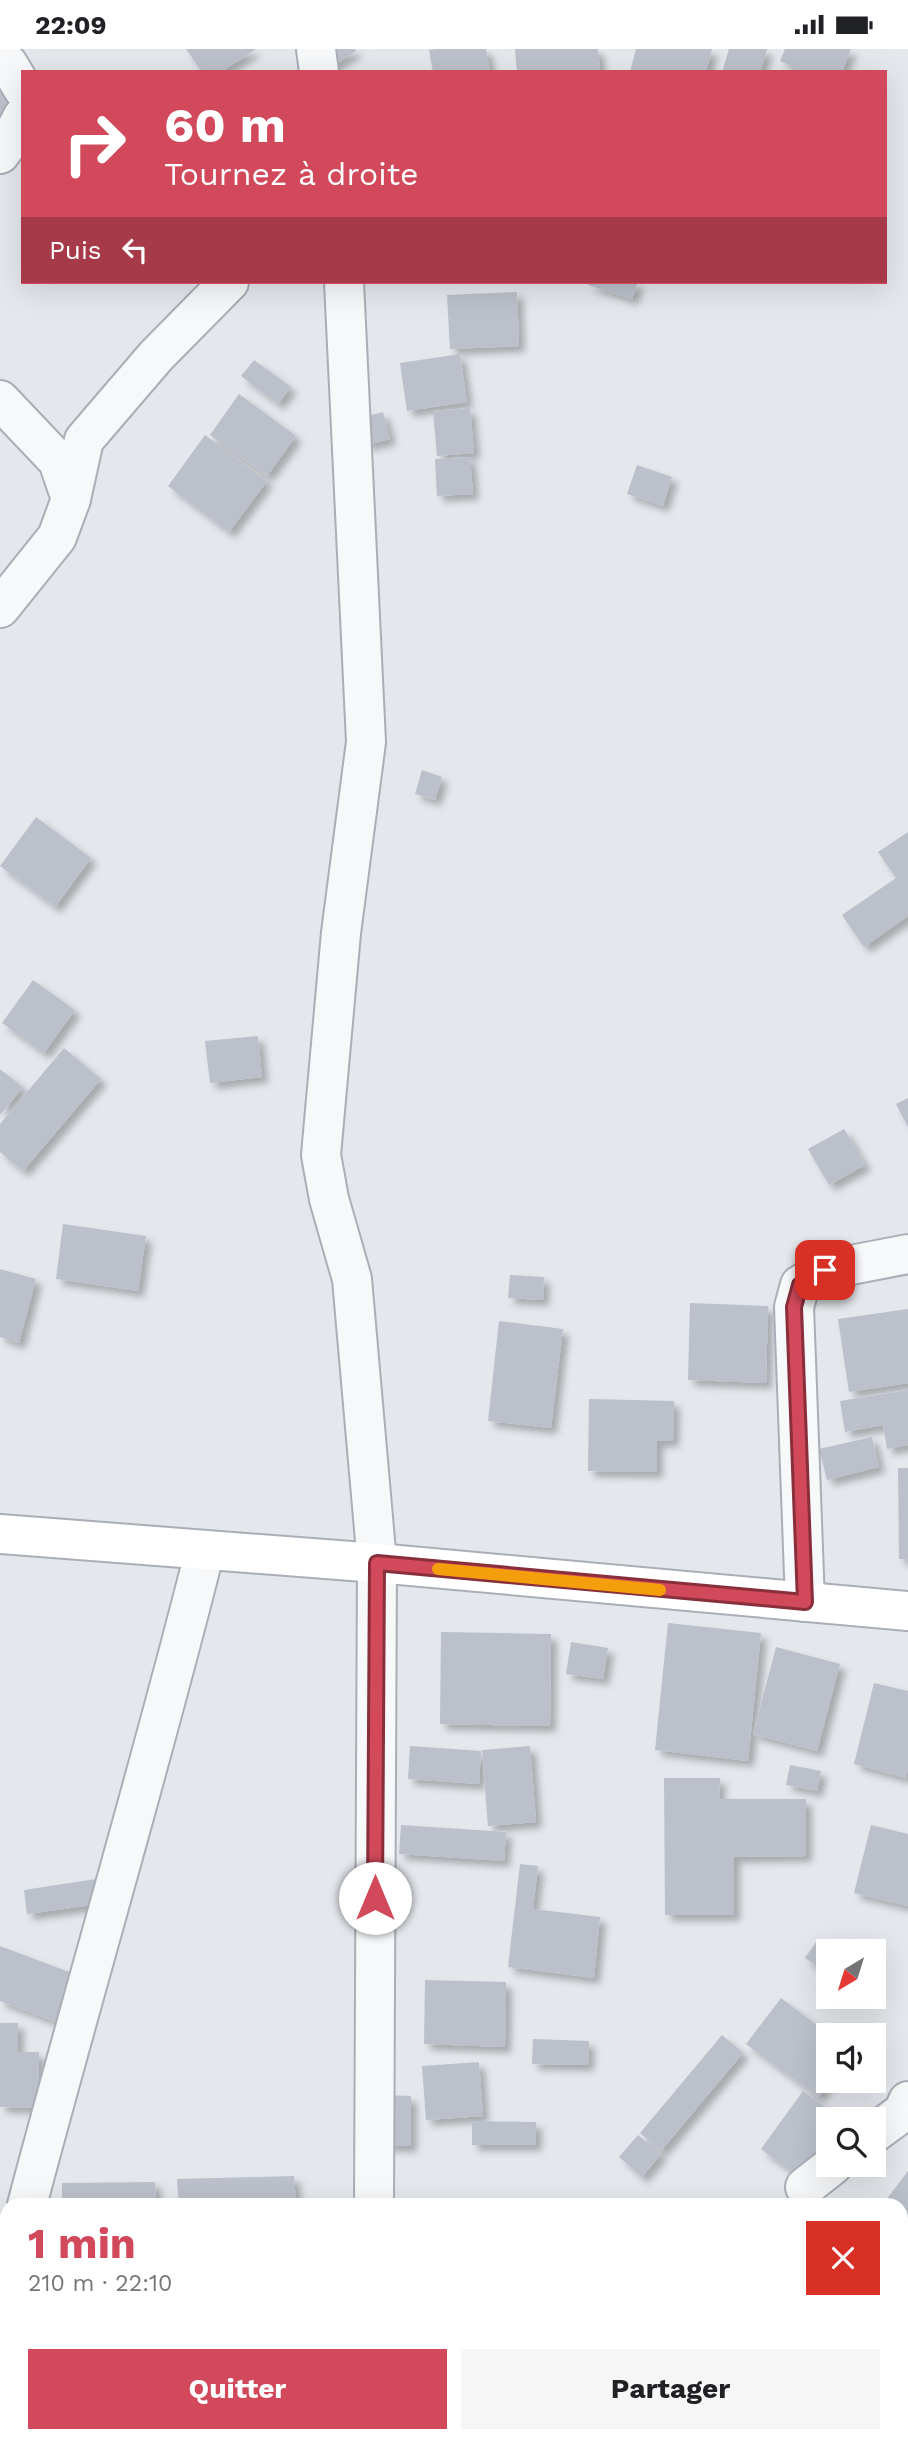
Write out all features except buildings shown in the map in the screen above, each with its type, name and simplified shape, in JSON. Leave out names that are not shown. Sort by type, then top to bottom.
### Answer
[{"type":"street","points":[[316,49],[319,70]]},
{"type":"street","points":[[0,57],[8,64],[21,86]]},
{"type":"street","points":[[0,155],[21,120]]},
{"type":"street","points":[[0,608],[57,537],[71,499],[84,440],[156,356],[227,284]]},
{"type":"street","points":[[344,284],[366,742],[341,933],[321,1155],[329,1199],[352,1279],[377,1563],[374,2198]]},
{"type":"street","points":[[0,400],[58,461],[71,499]]},
{"type":"street","points":[[805,1602],[794,1307],[800,1285],[825,1270],[908,1254]]},
{"type":"street","points":[[0,1534],[377,1563],[908,1611]]},
{"type":"street","points":[[29,2198],[99,1938],[166,1707],[205,1550]]},
{"type":"slow traffic","points":[[438,1569],[660,1590]]},
{"type":"route","points":[[375,1898],[377,1563],[805,1602],[794,1307],[800,1285],[825,1270]]}]
